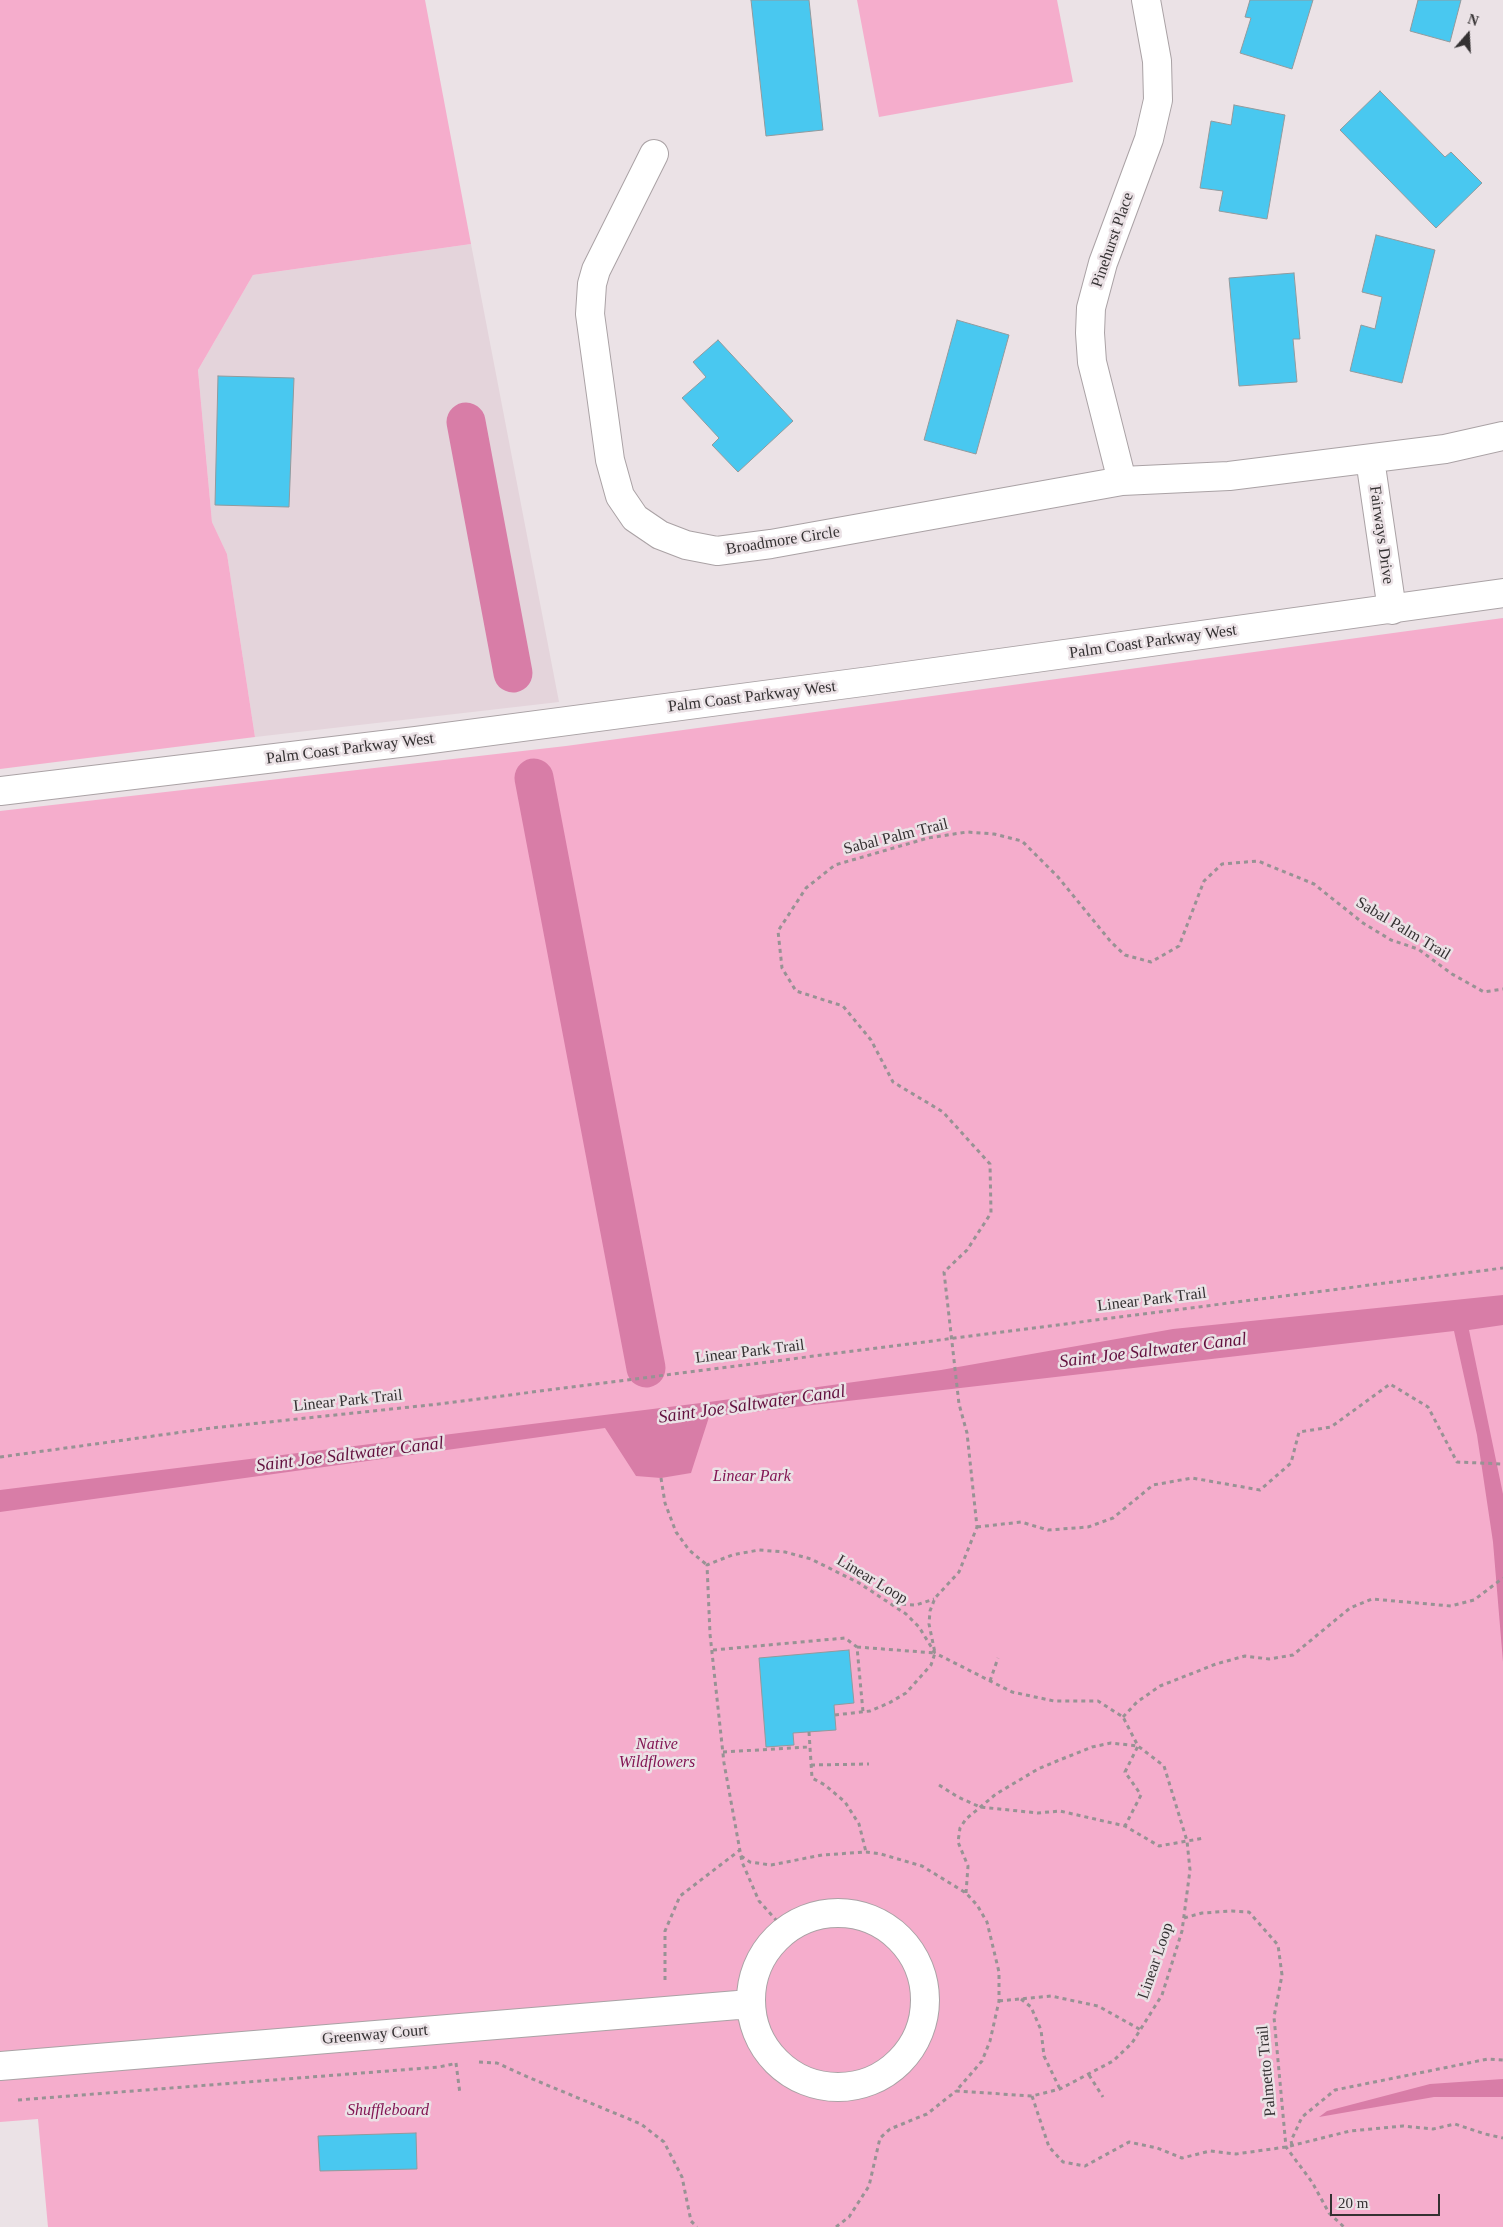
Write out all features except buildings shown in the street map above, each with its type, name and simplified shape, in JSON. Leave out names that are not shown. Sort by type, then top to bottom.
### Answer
[{"type":"street","name":"Pinehurst Place","points":[[1122,481],[1092,362],[1091,308],[1102,263],[1149,139],[1158,100],[1156,61],[1146,0]]},
{"type":"street","name":"Broadmore Circle","points":[[654,154],[596,270],[590,300],[610,460],[620,496],[635,518],[660,535],[686,545],[717,551],[771,544],[1122,481],[1229,476],[1370,459]]},
{"type":"street","points":[[1370,459],[1445,449],[1503,436]]},
{"type":"street","name":"Fairways Drive","points":[[1370,459],[1392,610]]},
{"type":"street","name":"Palm Coast Parkway West","points":[[0,791],[426,740],[1392,610],[1503,593]]},
{"type":"street","points":[[838,1912],[865,1916],[891,1930],[910,1949],[923,1975],[927,2002],[921,2032],[906,2058],[882,2076],[854,2087],[824,2087],[796,2077],[773,2059],[757,2033],[750,2004],[753,1976],[765,1951],[785,1930],[810,1917],[838,1912]]},
{"type":"street","name":"Greenway Court","points":[[0,2066],[750,2004]]},
{"type":"path","name":"Sabal Palm Trail","points":[[977,1527],[967,1433],[959,1404],[952,1352],[944,1272],[967,1250],[991,1213],[990,1164],[943,1112],[893,1082],[872,1040],[843,1006],[796,991],[782,968],[778,930],[806,888],[835,865],[928,838],[967,832],[994,834],[1022,841],[1058,876],[1111,942],[1125,955],[1151,962],[1179,946],[1204,881],[1222,864],[1258,860],[1314,884],[1363,923],[1391,940],[1418,949],[1452,974],[1484,992],[1503,989]]},
{"type":"path","name":"Linear Park Trail","points":[[0,1456],[212,1428],[439,1404],[1503,1268]]},
{"type":"path","points":[[893,1604],[916,1605],[934,1598],[959,1572],[977,1527],[1021,1522],[1048,1530],[1088,1527],[1113,1518],[1153,1485],[1192,1478],[1260,1490],[1291,1463],[1299,1432],[1330,1427],[1390,1384],[1428,1408],[1457,1462],[1503,1464]]},
{"type":"path","points":[[661,1478],[665,1503],[676,1532],[689,1550],[707,1566],[710,1634],[723,1752],[741,1856],[759,1902],[785,1930]]},
{"type":"path","name":"Linear Loop","points":[[707,1566],[732,1555],[759,1550],[785,1552],[811,1559],[893,1604],[919,1628],[935,1653]]},
{"type":"path","points":[[713,1650],[845,1638],[857,1647],[935,1653],[1012,1692],[1054,1700],[1098,1701],[1123,1717],[1137,1702],[1160,1686],[1216,1664],[1245,1656],[1269,1659],[1293,1655],[1350,1608],[1372,1599],[1452,1606],[1474,1600],[1503,1578]]},
{"type":"path","points":[[834,1716],[870,1711],[890,1703],[906,1693],[931,1665],[935,1653],[928,1624],[934,1598]]},
{"type":"path","points":[[857,1647],[863,1712]]},
{"type":"path","points":[[990,1681],[998,1658]]},
{"type":"path","name":"Linear Loop","points":[[956,2091],[1032,2096],[1060,2089],[1113,2062],[1132,2044],[1162,1995],[1182,1931],[1190,1870],[1187,1841],[1164,1766],[1138,1746],[1123,1717]]},
{"type":"path","points":[[808,1732],[812,1778],[825,1785],[844,1802],[859,1824],[866,1852]]},
{"type":"path","points":[[966,1893],[968,1866],[958,1842],[960,1828],[966,1819],[996,1794],[1038,1769],[1092,1747],[1110,1743],[1138,1746],[1125,1772],[1141,1795],[1125,1826]]},
{"type":"path","points":[[723,1752],[809,1747]]},
{"type":"path","points":[[811,1765],[869,1764]]},
{"type":"path","points":[[939,1785],[958,1797],[980,1807],[1038,1813],[1060,1811],[1125,1826],[1159,1846],[1204,1838]]},
{"type":"path","points":[[666,2011],[665,1931],[680,1896],[740,1850]]},
{"type":"path","points":[[741,1856],[750,1862],[771,1865],[822,1854],[866,1852],[895,1856],[922,1866],[966,1893],[977,1905],[987,1922],[999,1972],[999,2001],[990,2041],[982,2061],[956,2091],[927,2114],[890,2129],[880,2138],[869,2186],[849,2216],[836,2227]]},
{"type":"path","name":"Palmetto Trail","points":[[1184,1918],[1202,1913],[1249,1912],[1278,1945],[1282,1975],[1274,2017],[1286,2147]]},
{"type":"path","points":[[999,2001],[1051,1996],[1098,2006],[1141,2030]]},
{"type":"path","points":[[1021,1999],[1031,2007],[1041,2030],[1044,2056],[1060,2089]]},
{"type":"path","points":[[1292,2146],[1291,2141],[1302,2117],[1335,2090],[1488,2059],[1503,2060]]},
{"type":"path","points":[[10,2101],[439,2067],[465,2061]]},
{"type":"path","points":[[473,2062],[498,2063],[641,2124],[664,2142],[682,2177],[691,2221],[697,2227]]},
{"type":"path","points":[[456,2063],[460,2094]]},
{"type":"path","points":[[1090,2075],[1103,2097]]},
{"type":"path","points":[[1032,2096],[1049,2147],[1063,2162],[1085,2166],[1129,2142],[1157,2148],[1182,2158],[1210,2151],[1236,2154],[1286,2147],[1350,2131],[1402,2126],[1433,2129],[1455,2124],[1503,2138]]},
{"type":"path","points":[[1286,2147],[1312,2182],[1329,2213],[1344,2227]]},
{"type":"shaded area","points":[[471,244],[559,702],[255,737],[227,554],[212,522],[198,370],[253,275]]},
{"type":"green space","points":[[0,0],[425,0],[471,244],[253,275],[198,370],[212,522],[227,554],[255,737],[0,769]]},
{"type":"green space","points":[[857,0],[1057,0],[1073,82],[879,117]]},
{"type":"green space","name":"Linear Park","points":[[1503,618],[1503,2227],[48,2227],[38,2119],[0,2122],[0,811],[566,746]]},
{"type":"water","name":"Saint Joe Saltwater Canal","points":[[1503,1295],[1503,1325],[1469,1330],[1503,1494],[1503,1662],[1493,1542],[1477,1435],[1454,1331],[709,1417],[691,1473],[661,1478],[636,1476],[605,1428],[0,1512],[0,1490],[709,1402],[941,1370],[1173,1329]]},
{"type":"water","points":[[1503,2079],[1503,2097],[1434,2097],[1319,2117],[1327,2111],[1430,2084]]},
{"type":"waterway","points":[[466,422],[513,673]]},
{"type":"waterway","points":[[534,778],[646,1368]]},
{"type":"park label","name":"Native Wildflowers","points":[[657,1754]]},
{"type":"park label","name":"Shuffleboard","points":[[388,2111]]}]
